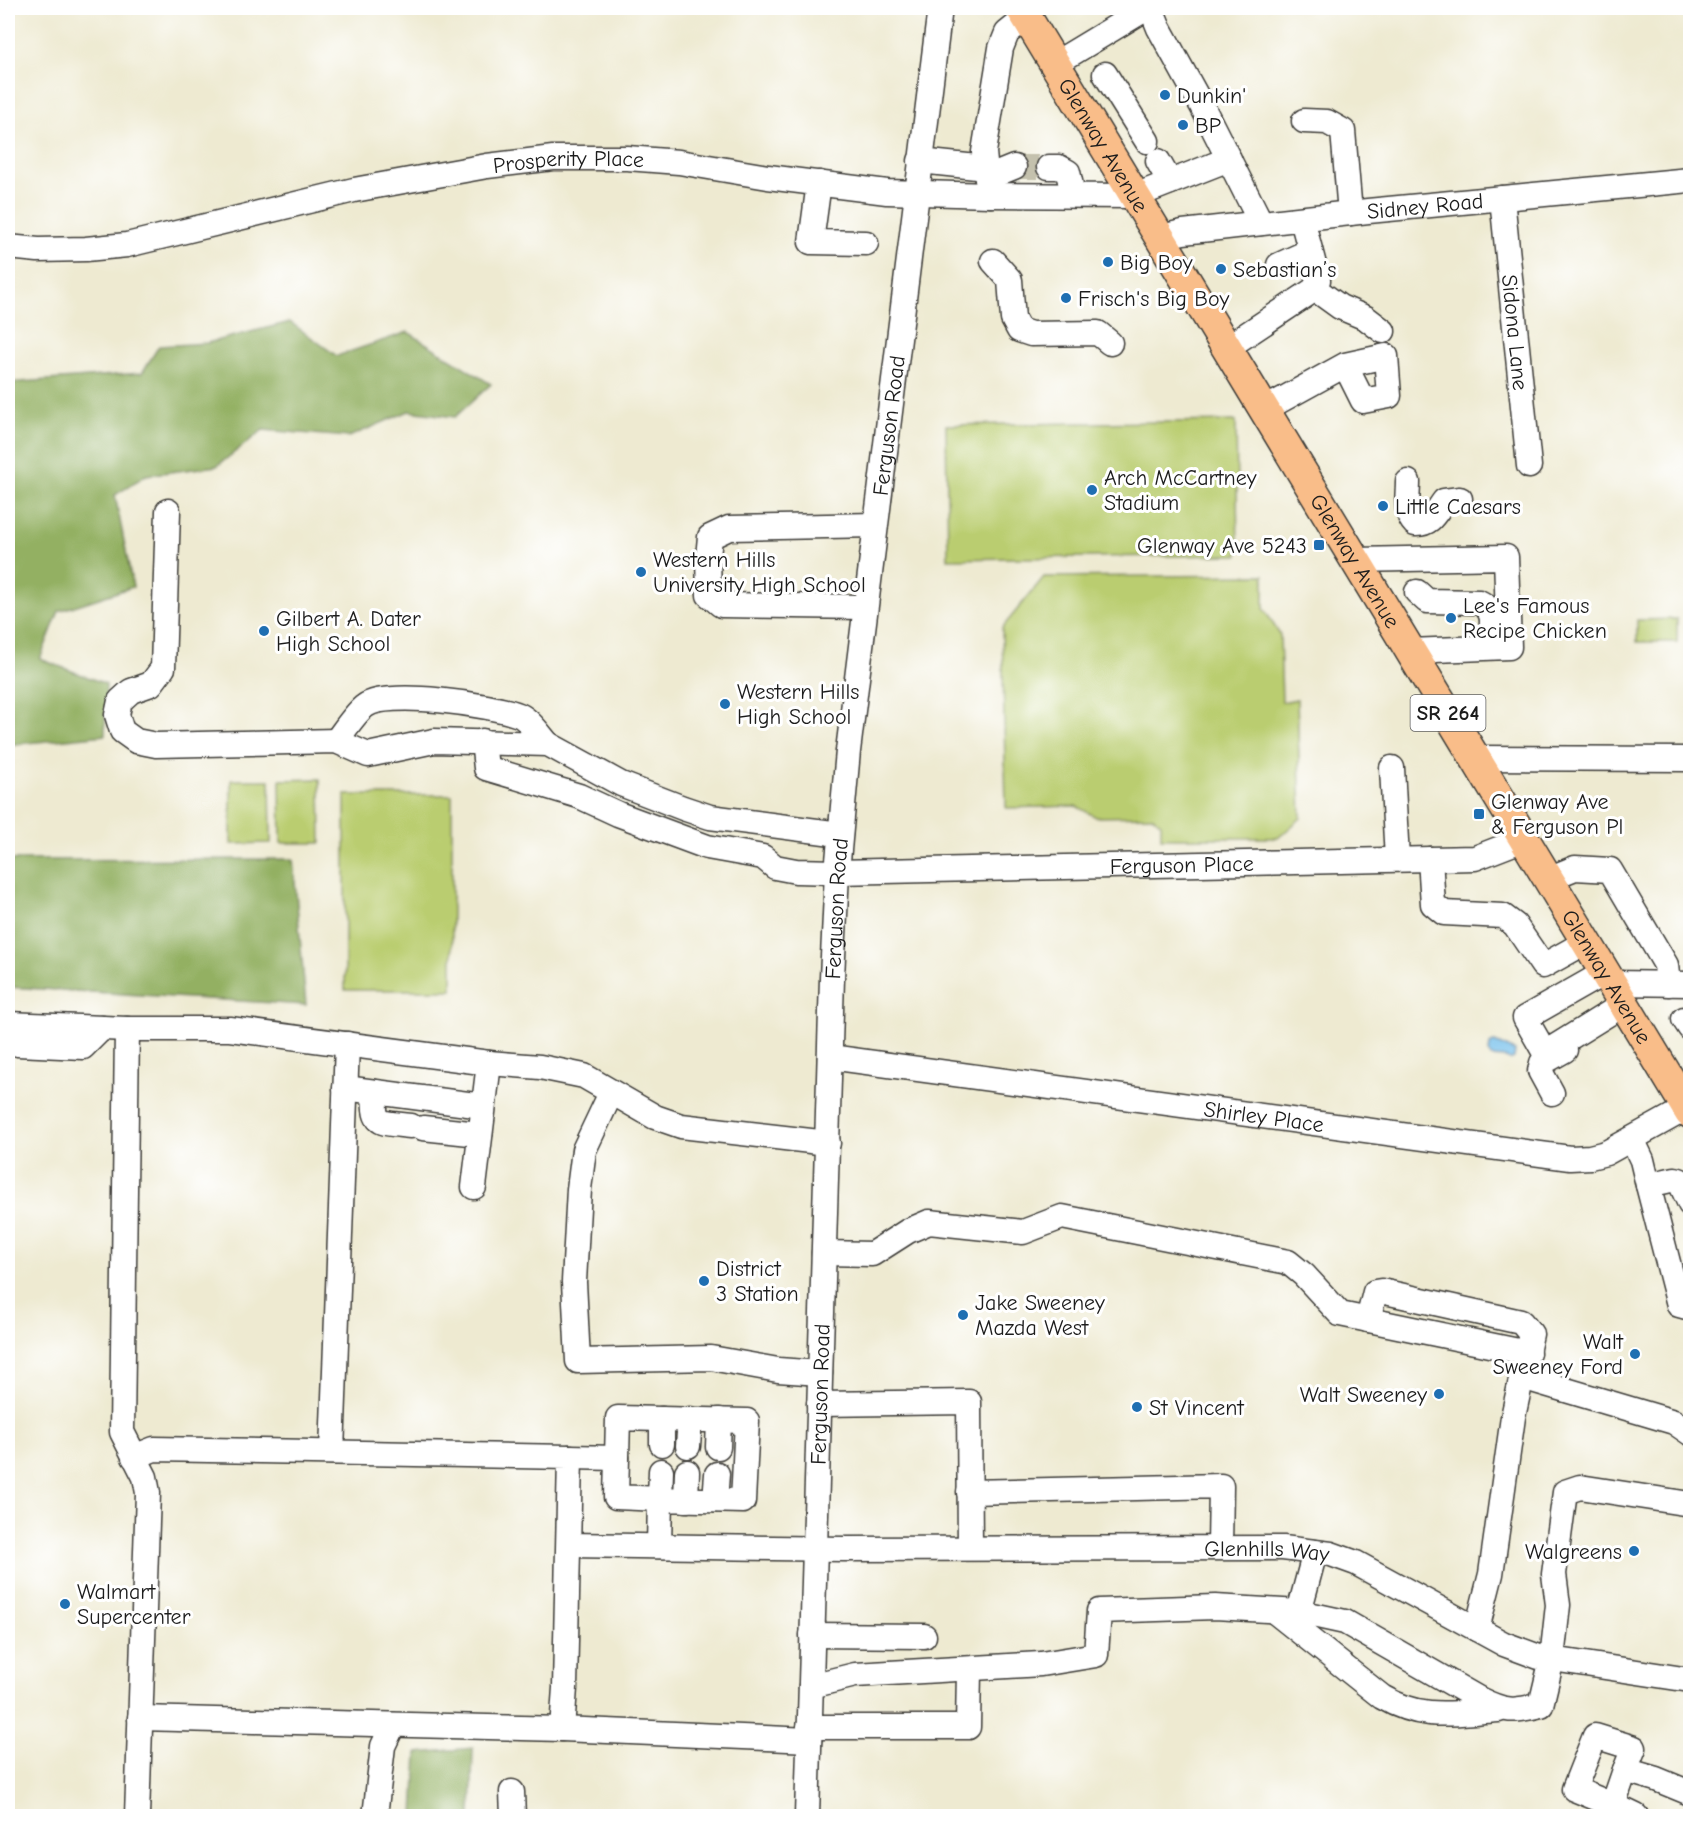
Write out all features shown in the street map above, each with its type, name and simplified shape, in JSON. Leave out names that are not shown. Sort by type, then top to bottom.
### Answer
[{"type":"main road","name":"Glenway Avenue","points":[[1024,12],[1689,1110]]},
{"type":"street","name":"Ferguson Road","points":[[807,1816],[837,872],[865,607],[940,8]]},
{"type":"street","points":[[1056,63],[1149,8],[1261,223]]},
{"type":"street","points":[[988,180],[984,152],[1000,48],[1007,33],[1024,12]]},
{"type":"street","points":[[1105,74],[1170,182]]},
{"type":"street","points":[[1102,140],[1133,120]]},
{"type":"street","points":[[1304,121],[1327,122],[1342,131],[1350,213]]},
{"type":"street","name":"Prosperity Place","points":[[8,247],[76,250],[127,245],[354,190],[487,166],[553,158],[627,158],[679,162],[819,183],[916,194],[988,180],[1073,195],[1135,196]]},
{"type":"street","points":[[1135,196],[1229,159]]},
{"type":"street","points":[[920,161],[988,180],[1014,167]]},
{"type":"street","points":[[1049,167],[1059,167],[1068,172],[1073,195]]},
{"type":"street","name":"Sidney Road","points":[[1161,237],[1183,232],[1350,213],[1690,180]]},
{"type":"street","points":[[819,183],[811,242],[866,243]]},
{"type":"street","name":"Sidona Lane","points":[[1502,198],[1529,466]]},
{"type":"street","points":[[1228,347],[1315,289],[1318,280],[1302,219]]},
{"type":"street","points":[[1279,265],[1310,251]]},
{"type":"street","points":[[993,261],[1010,280],[1013,319],[1019,330],[1031,334],[1098,333],[1110,343]]},
{"type":"street","points":[[1315,289],[1340,307],[1366,318],[1383,331]]},
{"type":"street","points":[[1265,409],[1345,365]]},
{"type":"street","points":[[1408,482],[1407,512],[1414,524],[1423,524],[1431,520],[1444,501],[1460,498]]},
{"type":"street","points":[[168,511],[163,668],[151,684],[131,691],[120,700],[117,715],[122,731],[136,741],[156,745],[336,741],[368,755],[435,741],[548,744]]},
{"type":"street","points":[[865,607],[721,605],[709,595],[710,537],[729,528],[875,525]]},
{"type":"street","points":[[1356,560],[1506,557],[1509,647],[1410,651]]},
{"type":"street","points":[[1417,592],[1427,601],[1479,602],[1487,606],[1491,610],[1492,631],[1481,648]]},
{"type":"street","points":[[336,741],[365,706],[378,700],[455,701],[487,706],[521,716],[548,744],[621,784],[692,811],[755,824],[840,834]]},
{"type":"street","name":"Ferguson Place","points":[[483,741],[486,768],[579,796],[618,814],[707,847],[763,857],[775,867],[796,871],[1475,858],[1524,839]]},
{"type":"street","points":[[1475,758],[1690,759]]},
{"type":"street","points":[[1392,768],[1397,859]]},
{"type":"street","points":[[1430,859],[1433,904],[1444,913],[1503,916],[1515,925],[1543,966],[1586,942]]},
{"type":"street","points":[[1548,879],[1575,868],[1610,870],[1679,984],[1617,993],[1542,1064],[1540,1071],[1552,1093]]},
{"type":"street","points":[[8,1024],[127,1029],[230,1029],[489,1063],[540,1067],[584,1076],[655,1117],[681,1126],[828,1143]]},
{"type":"street","points":[[8,1036],[17,1044],[83,1047],[102,1028]]},
{"type":"street","points":[[127,1029],[122,1432],[145,1477],[148,1493],[137,1816]]},
{"type":"street","points":[[332,1452],[347,1044]]},
{"type":"street","name":"Shirley Place","points":[[830,1057],[1570,1158],[1606,1153],[1689,1110]]},
{"type":"street","points":[[474,1187],[489,1063]]},
{"type":"street","points":[[345,1088],[483,1106]]},
{"type":"street","points":[[375,1092],[374,1113],[378,1120],[385,1123],[479,1134]]},
{"type":"street","points":[[611,1093],[584,1150],[579,1189],[574,1282],[579,1361],[711,1358],[778,1370],[820,1373]]},
{"type":"street","points":[[1632,1139],[1642,1160],[1678,1305],[1690,1308]]},
{"type":"street","points":[[1648,1185],[1679,1180],[1690,1204]]},
{"type":"street","points":[[824,1253],[872,1254],[908,1231],[929,1222],[1023,1232],[1062,1217],[1288,1262],[1304,1275],[1340,1314],[1528,1353],[1513,1417],[1491,1574],[1477,1629]]},
{"type":"street","points":[[1522,1377],[1674,1422],[1690,1433]]},
{"type":"street","points":[[819,1404],[969,1402],[970,1548]]},
{"type":"street","points":[[618,1418],[662,1419],[747,1420],[742,1501],[616,1497],[618,1418]]},
{"type":"street","points":[[662,1419],[662,1444]]},
{"type":"street","points":[[688,1446],[690,1419]]},
{"type":"street","points":[[718,1447],[719,1420]]},
{"type":"street","points":[[134,1457],[154,1449],[617,1458]]},
{"type":"street","points":[[562,1729],[570,1457]]},
{"type":"street","points":[[659,1546],[661,1471]]},
{"type":"street","points":[[686,1500],[687,1472]]},
{"type":"street","points":[[715,1500],[717,1474]]},
{"type":"street","points":[[969,1492],[1221,1486],[1220,1547]]},
{"type":"street","points":[[1274,1611],[1382,1697],[1400,1707],[1419,1713],[1440,1714],[1522,1710],[1541,1705],[1552,1659],[1558,1605],[1554,1574],[1566,1492],[1580,1487],[1690,1504]]},
{"type":"street","name":"Glenhills Way","points":[[569,1545],[815,1548],[1283,1548],[1331,1554],[1356,1563],[1504,1644],[1539,1657],[1690,1680]]},
{"type":"street","points":[[1299,1612],[1316,1552]]},
{"type":"street","points":[[811,1686],[855,1675],[969,1670],[1041,1664],[1096,1655],[1099,1611],[1215,1608],[1299,1612],[1345,1622],[1500,1710]]},
{"type":"street","points":[[812,1635],[924,1636]]},
{"type":"street","points":[[141,1718],[809,1733],[968,1727],[969,1670]]},
{"type":"street","points":[[375,1816],[383,1746],[393,1725]]},
{"type":"street","points":[[1613,1806],[1634,1748],[1595,1736],[1574,1789],[1613,1806],[1636,1816]]},
{"type":"street","points":[[1625,1770],[1656,1779],[1690,1793]]},
{"type":"street","points":[[512,1792],[513,1816]]},
{"type":"green space","points":[[290,322],[337,356],[408,332],[491,384],[455,417],[409,411],[349,437],[263,430],[217,466],[146,475],[115,495],[133,587],[59,611],[40,659],[106,684],[105,735],[8,745],[8,383],[142,373],[159,346],[207,343]]},
{"type":"green space","name":"Arch McCartney Stadium","points":[[1236,421],[1238,555],[948,559],[946,425]]},
{"type":"green space","points":[[1264,575],[1264,609],[1280,635],[1282,702],[1297,699],[1301,818],[1278,838],[1161,838],[1161,823],[1152,816],[1096,817],[1076,806],[1006,808],[1002,628],[1044,577]]},
{"type":"green space","points":[[1677,619],[1677,642],[1637,642],[1637,620]]},
{"type":"green space","points":[[320,779],[321,843],[281,843],[280,780]]},
{"type":"green space","points":[[231,780],[270,780],[271,843],[231,844]]},
{"type":"green space","points":[[345,795],[452,795],[452,990],[345,990]]},
{"type":"green space","points":[[293,859],[306,1005],[8,987],[8,860]]},
{"type":"green space","points":[[473,1748],[471,1816],[414,1816],[417,1753]]},
{"type":"water","points":[[1495,1042],[1515,1051],[1514,1058],[1509,1060],[1491,1057],[1490,1045]]},
{"type":"tunnel","points":[[1014,167],[1049,167]]},
{"type":"place","name":"Dunkin'","points":[[1165,95]]},
{"type":"place","name":"BP","points":[[1183,125]]},
{"type":"place","name":"Big Boy","points":[[1108,262]]},
{"type":"place","name":"Sebastian’s","points":[[1221,269]]},
{"type":"place","name":"Frisch's Big Boy","points":[[1066,298]]},
{"type":"place","name":"Arch McCartney Stadium","points":[[1092,490]]},
{"type":"place","name":"Little Caesars","points":[[1383,506]]},
{"type":"place","name":"Glenway Ave 5243","points":[[1319,545]]},
{"type":"place","name":"Western Hills University High School","points":[[641,572]]},
{"type":"place","name":"Lee's Famous Recipe Chicken","points":[[1451,618]]},
{"type":"place","name":"Gilbert A. Dater High School","points":[[264,631]]},
{"type":"place","name":"Western Hills High School","points":[[725,704]]},
{"type":"place","name":"Glenway Ave & Ferguson Pl","points":[[1479,814]]},
{"type":"place","name":"District 3 Station","points":[[704,1281]]},
{"type":"place","name":"Jake Sweeney Mazda West","points":[[963,1315]]},
{"type":"place","name":"Walt Sweeney Ford","points":[[1635,1354]]},
{"type":"place","name":"Walt Sweeney","points":[[1439,1394]]},
{"type":"place","name":"St Vincent","points":[[1137,1407]]},
{"type":"place","name":"Walgreens","points":[[1634,1551]]},
{"type":"place","name":"Walmart Supercenter","points":[[65,1604]]}]
